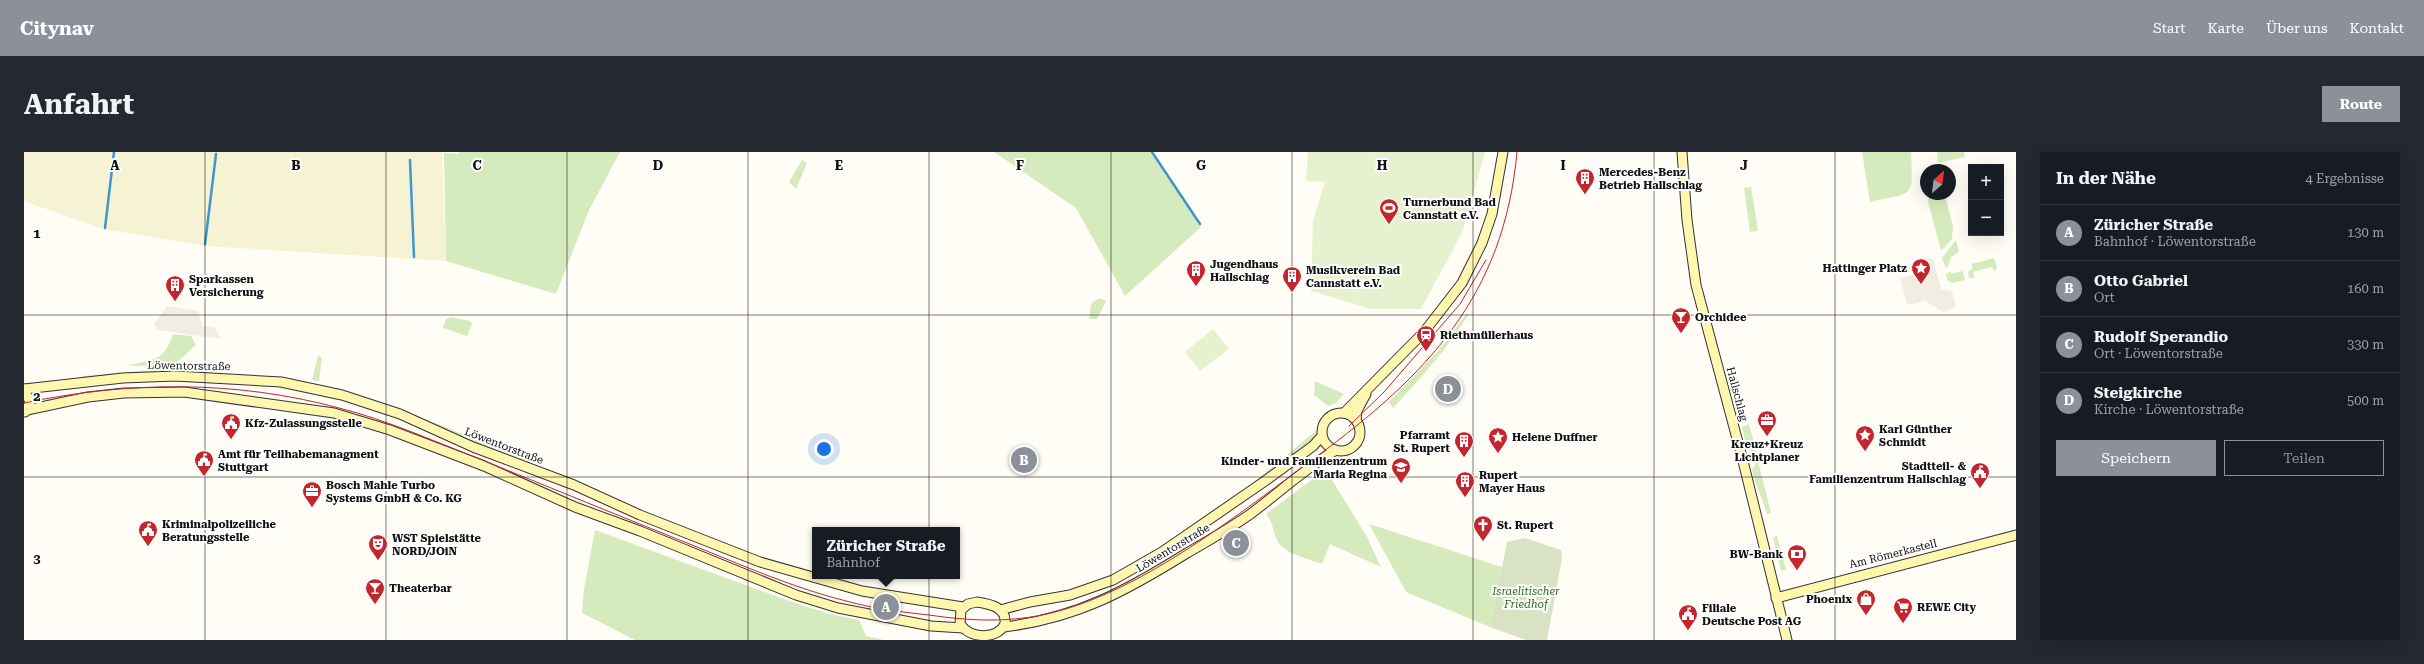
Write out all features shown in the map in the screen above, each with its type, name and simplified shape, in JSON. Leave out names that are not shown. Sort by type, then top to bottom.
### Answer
[{"type":"main road","name":"Löwentorstraße","points":[[822,579],[862,590],[963,607],[977,602],[988,603],[1000,610],[1030,602],[1070,595],[1113,580],[1162,552],[1265,482],[1313,446],[1322,436],[1323,426],[1328,418],[1344,413],[1424,332],[1462,283],[1482,243],[1492,214],[1503,152]]},
{"type":"main road","name":"Hallschlag","points":[[1682,152],[1687,220],[1696,285],[1743,461],[1787,640]]},
{"type":"main road","name":"Löwentorstraße","points":[[812,576],[760,562],[640,515],[574,486],[473,447],[400,414],[342,395],[281,382],[175,376],[123,378],[24,389],[29,397],[26,412],[88,397],[124,393],[184,392],[346,416],[390,430],[484,466],[575,507],[640,531],[796,595],[854,611],[931,626],[963,628],[975,635],[987,637],[998,634],[1004,627],[1028,625],[1062,617],[1097,603],[1143,580],[1239,522],[1336,450],[1347,450],[1356,443],[1360,434],[1356,420],[1357,410],[1370,388]]},
{"type":"main road","points":[[1344,413],[1356,420]]},
{"type":"main road","points":[[1322,436],[1326,444],[1336,450]]},
{"type":"main road","name":"Am Römerkastell","points":[[1776,598],[2016,535]]},
{"type":"main road","points":[[963,607],[959,619],[963,628]]},
{"type":"main road","points":[[1000,610],[1006,620],[1004,627]]},
{"type":"shaded area","points":[[24,152],[442,152],[446,261],[205,246],[103,229],[24,201]]},
{"type":"shaded area","name":"Hattinger Platz","points":[[1933,258],[1941,289],[1952,291],[1956,307],[1943,312],[1925,301],[1907,305],[1900,278],[1920,274],[1917,260]]},
{"type":"shaded area","points":[[167,306],[198,311],[202,326],[215,328],[221,339],[157,330],[154,324]]},
{"type":"green space","points":[[459,152],[620,152],[589,210],[556,294],[446,261],[444,153],[459,154]]},
{"type":"green space","points":[[994,152],[1151,152],[1201,227],[1125,296],[1076,208]]},
{"type":"green space","name":"Turnerbund Bad Cannstatt e.V.","points":[[1308,152],[1485,152],[1463,231],[1421,309],[1371,309],[1311,291],[1313,220],[1325,182],[1306,181]]},
{"type":"green space","points":[[1862,152],[1911,152],[1912,178],[1911,186],[1908,191],[1896,197],[1870,202]]},
{"type":"green space","points":[[1937,152],[1964,152],[1965,157],[1938,163]]},
{"type":"green space","points":[[802,160],[807,163],[796,189],[789,182]]},
{"type":"green space","points":[[1751,187],[1758,231],[1750,232],[1744,188]]},
{"type":"green space","points":[[1928,200],[1946,200],[1953,227],[1952,239],[1942,250],[1941,250]]},
{"type":"green space","points":[[1956,240],[1959,252],[1951,257],[1948,267],[1946,268],[1942,258]]},
{"type":"green space","points":[[1994,258],[1997,267],[1995,272],[1992,267],[1973,272],[1974,278],[1969,278],[1968,272],[1972,269],[1972,264]]},
{"type":"green space","points":[[1951,271],[1951,274],[1963,271],[1965,280],[1952,283],[1947,280],[1946,274]]},
{"type":"green space","points":[[1099,298],[1106,301],[1097,319],[1089,319],[1091,304]]},
{"type":"green space","points":[[1467,313],[1469,314],[1461,327],[1443,351],[1393,408],[1389,402],[1439,350]]},
{"type":"green space","points":[[451,317],[470,321],[472,324],[467,336],[443,328],[446,319]]},
{"type":"green space","points":[[1213,329],[1229,349],[1200,371],[1185,352]]},
{"type":"green space","points":[[173,334],[191,336],[196,345],[174,365],[127,366],[151,360],[161,355],[170,343]]},
{"type":"green space","points":[[318,355],[322,358],[319,381],[312,380]]},
{"type":"green space","points":[[161,369],[154,373],[86,378],[82,376]]},
{"type":"green space","points":[[1736,374],[1748,421],[1741,423],[1729,375]]},
{"type":"green space","points":[[1315,381],[1344,394],[1336,403],[1328,406],[1314,395]]},
{"type":"green space","points":[[433,422],[531,462],[529,464],[433,425]]},
{"type":"green space","points":[[1749,424],[1757,454],[1747,449],[1742,427]]},
{"type":"green space","points":[[1318,429],[1312,442],[1254,484],[1254,482]]},
{"type":"green space","points":[[1758,461],[1771,513],[1767,514],[1753,475],[1752,469]]},
{"type":"green space","points":[[1318,475],[1332,480],[1367,537],[1381,567],[1330,544],[1322,564],[1298,556],[1286,550],[1278,542],[1270,520],[1266,514]]},
{"type":"green space","points":[[1369,524],[1502,567],[1490,627],[1406,592]]},
{"type":"green space","points":[[595,530],[795,603],[830,614],[859,620],[866,636],[884,640],[635,640],[582,613],[584,589]]},
{"type":"green space","points":[[1777,536],[1786,570],[1781,571],[1773,537]]},
{"type":"green space","name":"Israelitischer Friedhof","points":[[1525,538],[1561,550],[1562,558],[1547,640],[1526,640],[1490,627],[1507,542]]},
{"type":"waterway","points":[[105,228],[114,152]]},
{"type":"waterway","points":[[1152,152],[1200,224]]},
{"type":"waterway","points":[[205,244],[216,154]]},
{"type":"waterway","points":[[410,160],[414,257]]},
{"type":"tram line","points":[[24,403],[103,391],[182,387],[221,388],[261,392],[300,399],[357,413],[392,425],[480,459],[751,569],[830,597],[879,608],[960,619],[1005,620],[1036,616],[1086,602],[1121,587],[1190,548],[1316,457],[1356,426],[1392,395],[1425,362],[1453,328],[1477,290],[1496,249],[1509,203],[1517,152]]},
{"type":"tram line","points":[[1349,426],[1384,392],[1460,304],[1486,260]]},
{"type":"place","name":"Mercedes-Benz Betrieb Hallschlag","points":[[1585,195]]},
{"type":"place","name":"Turnerbund Bad Cannstatt e.V.","points":[[1389,225]]},
{"type":"place","name":"Hattinger Platz","points":[[1921,285]]},
{"type":"place","name":"Jugendhaus Hallschlag","points":[[1196,287]]},
{"type":"place","name":"Musikverein Bad Cannstatt e.V.","points":[[1292,293]]},
{"type":"place","name":"Sparkassen Versicherung","points":[[175,302]]},
{"type":"place","name":"Orchidee","points":[[1681,334]]},
{"type":"place","name":"Riethmüllerhaus","points":[[1426,352]]},
{"type":"place","name":"Steigkirche","points":[[1448,389]]},
{"type":"place","name":"Kreuz+Kreuz Lichtplaner","points":[[1767,437]]},
{"type":"place","name":"Kfz-Zulassungsstelle","points":[[231,440]]},
{"type":"place","name":"Karl Günther Schmidt","points":[[1865,452]]},
{"type":"place","name":"Helene Duffner","points":[[1498,454]]},
{"type":"place","name":"Pfarramt St. Rupert","points":[[1464,458]]},
{"type":"place","name":"Otto Gabriel","points":[[1024,460]]},
{"type":"place","name":"Amt für Teilhabemanagment Stuttgart","points":[[204,477]]},
{"type":"place","name":"Kinder- und Familienzentrum Maria Regina","points":[[1401,484]]},
{"type":"place","name":"Stadtteil- & Familienzentrum Hallschlag","points":[[1980,489]]},
{"type":"place","name":"Rupert Mayer Haus","points":[[1465,498]]},
{"type":"place","name":"Bosch Mahle Turbo Systems GmbH & Co. KG","points":[[312,508]]},
{"type":"place","name":"St. Rupert","points":[[1483,542]]},
{"type":"place","name":"Rudolf Sperandio","points":[[1236,543]]},
{"type":"place","name":"Kriminalpolizeiliche Beratungsstelle","points":[[148,547]]},
{"type":"place","name":"WST Spielstätte NORD/JOiN","points":[[378,561]]},
{"type":"place","name":"BW-Bank","points":[[1797,571]]},
{"type":"place","name":"Theaterbar","points":[[375,605]]},
{"type":"place","name":"Züricher Straße","points":[[886,607]]},
{"type":"place","name":"Phoenix","points":[[1866,616]]},
{"type":"place","name":"REWE City","points":[[1903,624]]},
{"type":"place","name":"Filiale Deutsche Post AG","points":[[1688,631]]}]
